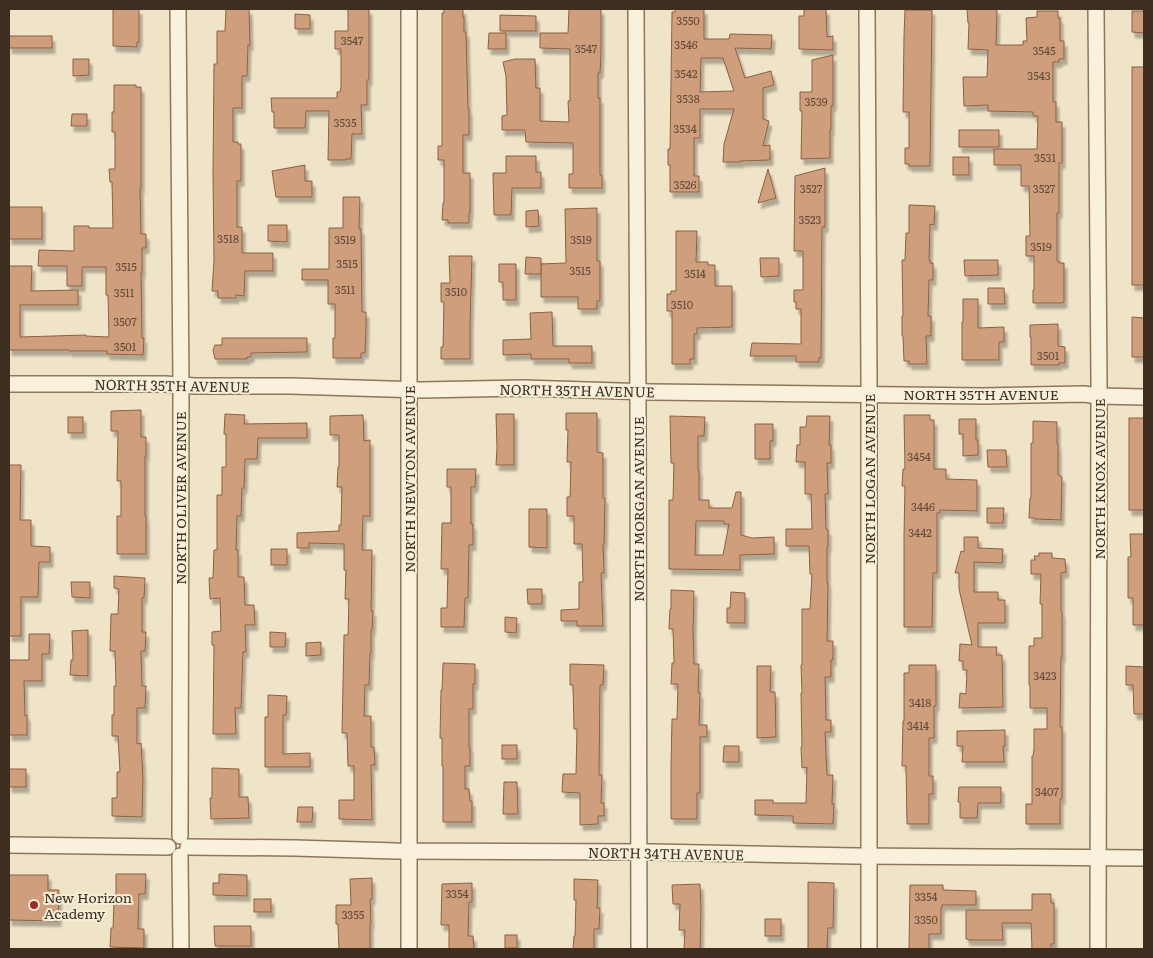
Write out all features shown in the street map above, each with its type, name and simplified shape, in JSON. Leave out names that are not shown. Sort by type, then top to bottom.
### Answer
[{"type":"street","name":"NORTH OLIVER AVENUE","points":[[178,9],[181,385],[179,847],[181,949]]},
{"type":"street","name":"NORTH NEWTON AVENUE","points":[[409,9],[409,949]]},
{"type":"street","name":"NORTH MORGAN AVENUE","points":[[636,9],[639,949]]},
{"type":"street","name":"NORTH LOGAN AVENUE","points":[[867,9],[869,949]]},
{"type":"street","name":"NORTH KNOX AVENUE","points":[[1096,9],[1099,396],[1098,949]]},
{"type":"street","name":"NORTH 35TH AVENUE","points":[[9,384],[409,389],[523,388],[638,392],[983,396],[1084,394],[1144,397]]},
{"type":"street","name":"NORTH 34TH AVENUE","points":[[9,845],[1144,858]]},
{"type":"building","points":[[113,9],[139,9],[139,42],[137,42],[137,47],[113,46]]},
{"type":"building","points":[[226,9],[249,9],[250,45],[248,45],[247,76],[242,76],[242,108],[233,108],[233,142],[241,144],[241,181],[237,181],[237,227],[242,227],[242,253],[273,253],[273,271],[245,271],[244,296],[236,295],[236,298],[218,298],[218,291],[212,291],[214,260],[214,64],[217,64],[217,31],[225,31]]},
{"type":"building","points":[[348,9],[369,9],[367,105],[361,105],[362,134],[352,134],[351,159],[328,160],[329,111],[306,111],[305,128],[274,128],[274,112],[272,112],[271,98],[337,98],[337,92],[340,92],[341,87],[341,49],[335,49],[335,31],[348,31]]},
{"type":"building","points":[[444,9],[463,9],[464,32],[466,32],[469,135],[463,135],[463,173],[470,173],[469,223],[448,223],[448,220],[442,220],[444,160],[438,160],[438,146],[442,146],[442,13],[444,13]]},
{"type":"building","points":[[569,9],[601,9],[598,98],[600,98],[600,175],[602,175],[602,188],[569,188],[569,174],[573,174],[573,143],[526,142],[525,130],[502,130],[502,116],[507,115],[506,76],[503,62],[515,59],[535,59],[536,88],[540,88],[540,121],[569,122],[570,49],[540,48],[540,33],[568,33]]},
{"type":"building","points":[[675,9],[704,9],[704,39],[729,39],[730,34],[772,35],[771,49],[735,48],[745,78],[771,71],[774,85],[763,88],[763,119],[769,121],[763,146],[770,145],[770,160],[723,162],[724,144],[734,109],[700,109],[700,138],[694,138],[694,176],[699,176],[699,192],[670,192],[668,149],[670,149],[672,12],[675,12]],"holes":[[[701,58],[723,58],[734,91],[700,92]]]},
{"type":"building","points":[[804,9],[826,9],[827,37],[833,36],[833,50],[799,49],[799,16],[804,16]]},
{"type":"building","points":[[967,9],[997,9],[996,45],[1023,45],[1023,41],[1027,41],[1026,18],[1037,17],[1037,11],[1058,11],[1058,18],[1060,18],[1060,41],[1064,41],[1064,59],[1059,59],[1059,62],[1053,62],[1053,102],[1056,102],[1056,122],[1062,122],[1062,163],[1059,163],[1059,213],[1057,213],[1057,261],[1064,263],[1064,302],[1062,303],[1033,303],[1034,256],[1026,256],[1026,236],[1030,236],[1029,186],[1021,186],[1021,165],[994,165],[994,149],[1037,149],[1038,116],[1033,116],[1033,112],[988,111],[988,105],[964,106],[963,77],[987,77],[988,50],[968,49],[969,23]]},
{"type":"building","points":[[905,10],[932,10],[930,166],[909,166],[909,164],[905,164],[905,148],[909,148],[909,112],[903,112]]},
{"type":"building","points":[[1132,11],[1144,11],[1144,33],[1132,32]]},
{"type":"building","points":[[295,14],[310,15],[310,29],[295,29]]},
{"type":"building","points":[[500,15],[536,16],[536,31],[500,31]]},
{"type":"building","points":[[489,33],[506,33],[506,49],[488,49]]},
{"type":"building","points":[[9,36],[52,36],[52,48],[9,48]]},
{"type":"building","points":[[833,55],[830,158],[801,159],[802,111],[800,111],[800,92],[812,92],[812,60]]},
{"type":"building","points":[[73,59],[89,59],[89,75],[73,76]]},
{"type":"building","points":[[1132,67],[1144,67],[1144,285],[1132,285]]},
{"type":"building","points":[[114,85],[136,85],[136,87],[141,87],[141,234],[146,234],[146,248],[142,248],[141,273],[143,355],[107,354],[107,351],[9,350],[9,266],[32,266],[31,291],[78,290],[78,305],[20,305],[20,337],[86,335],[109,337],[106,267],[82,267],[82,286],[67,286],[67,266],[38,266],[39,250],[74,251],[74,226],[113,228],[112,182],[110,182],[109,169],[115,169],[115,132],[112,132]]},
{"type":"building","points":[[72,114],[87,114],[87,126],[71,126]]},
{"type":"building","points":[[959,130],[999,130],[999,147],[959,147]]},
{"type":"building","points":[[506,156],[536,156],[536,172],[541,172],[541,188],[512,188],[511,215],[494,215],[493,173],[506,173]]},
{"type":"building","points":[[953,157],[969,157],[969,175],[953,175]]},
{"type":"building","points":[[305,165],[305,181],[312,181],[312,197],[276,197],[272,171]]},
{"type":"building","points":[[825,168],[825,227],[822,227],[821,358],[819,358],[819,362],[796,362],[796,356],[750,356],[752,343],[801,344],[801,309],[796,309],[796,302],[794,302],[794,290],[803,290],[803,251],[794,251],[795,176]]},
{"type":"building","points":[[768,169],[776,198],[758,203]]},
{"type":"building","points":[[343,197],[360,197],[359,229],[361,229],[362,312],[366,312],[365,353],[361,353],[361,358],[333,358],[335,304],[328,304],[328,280],[302,280],[302,269],[329,269],[329,228],[343,228]]},
{"type":"building","points":[[909,205],[935,206],[934,225],[930,224],[929,260],[930,263],[933,263],[933,280],[929,280],[928,316],[931,316],[931,336],[926,336],[927,364],[909,364],[909,361],[904,361],[902,336],[902,260],[905,260],[906,233],[909,233]]},
{"type":"building","points":[[9,207],[42,207],[42,239],[9,239]]},
{"type":"building","points":[[597,208],[597,261],[600,261],[600,301],[597,301],[597,309],[578,309],[578,297],[541,297],[541,264],[566,263],[565,209]]},
{"type":"building","points":[[538,210],[539,226],[526,227],[526,211]]},
{"type":"building","points":[[268,225],[287,225],[287,242],[268,241]]},
{"type":"building","points":[[676,231],[697,231],[696,262],[708,262],[708,265],[715,265],[715,286],[732,286],[732,327],[697,328],[697,334],[694,334],[694,359],[690,359],[690,364],[672,364],[672,311],[667,311],[667,294],[671,294],[671,291],[676,291]]},
{"type":"building","points":[[449,256],[472,256],[470,359],[441,359],[444,302],[441,302],[441,283],[450,283]]},
{"type":"building","points":[[526,257],[541,258],[541,274],[525,274]]},
{"type":"building","points":[[760,258],[779,258],[779,276],[761,277]]},
{"type":"building","points":[[964,260],[998,260],[998,275],[965,276]]},
{"type":"building","points":[[499,264],[516,264],[516,300],[503,300],[503,282],[499,282]]},
{"type":"building","points":[[988,288],[1004,288],[1005,304],[988,304]]},
{"type":"building","points":[[963,299],[978,299],[978,328],[1004,327],[1004,342],[999,342],[999,360],[962,360]]},
{"type":"building","points":[[552,312],[553,346],[592,346],[592,363],[569,363],[569,359],[531,359],[531,354],[503,355],[503,340],[531,339],[530,313]]},
{"type":"building","points":[[1132,317],[1144,318],[1144,357],[1132,357]]},
{"type":"building","points":[[1058,324],[1058,346],[1065,347],[1065,363],[1059,363],[1059,365],[1031,365],[1030,325]]},
{"type":"building","points":[[222,338],[307,338],[307,352],[251,353],[251,357],[247,357],[247,359],[215,359],[213,350],[215,345],[222,345]]},
{"type":"building","points":[[141,410],[141,437],[146,437],[146,554],[117,554],[117,516],[121,516],[121,481],[117,481],[118,431],[111,431],[111,411]]},
{"type":"building","points":[[566,413],[597,413],[597,452],[603,453],[603,498],[605,498],[604,573],[601,573],[603,626],[577,626],[577,621],[561,621],[561,610],[579,609],[579,582],[583,582],[582,544],[574,544],[574,516],[567,516],[567,497],[570,497],[571,462],[567,462],[568,430],[566,430]]},
{"type":"building","points":[[225,414],[245,415],[244,424],[307,423],[307,438],[258,438],[257,459],[245,459],[241,516],[237,516],[236,550],[238,550],[238,577],[244,577],[245,605],[254,605],[255,625],[245,625],[246,652],[243,652],[241,708],[235,708],[236,734],[213,734],[214,645],[212,645],[212,632],[221,631],[220,598],[210,599],[209,578],[213,578],[214,550],[217,550],[217,495],[222,495],[222,467],[226,467]]},
{"type":"building","points":[[496,414],[514,414],[514,465],[496,465]]},
{"type":"building","points":[[363,415],[364,441],[370,440],[370,516],[363,516],[362,550],[372,550],[371,611],[373,611],[371,653],[369,685],[365,685],[364,716],[371,716],[371,747],[374,747],[375,765],[371,765],[372,820],[339,819],[339,800],[354,800],[354,766],[348,766],[347,733],[342,733],[344,635],[348,635],[349,599],[345,599],[346,570],[344,570],[344,544],[309,543],[309,548],[297,548],[297,533],[339,531],[339,525],[341,525],[342,487],[337,487],[339,435],[330,435],[330,416]]},
{"type":"building","points":[[904,415],[930,415],[930,420],[934,420],[934,469],[946,469],[946,479],[977,480],[977,511],[940,510],[940,513],[937,513],[937,573],[933,573],[932,627],[904,627],[905,486],[902,486],[903,469],[905,469]]},
{"type":"building","points":[[670,416],[705,417],[704,436],[698,436],[699,500],[709,500],[709,508],[732,508],[736,492],[741,492],[741,535],[752,538],[774,537],[774,554],[740,555],[740,570],[669,569],[669,500],[673,500],[674,463],[671,463]],"holes":[[[696,521],[724,521],[724,524],[729,524],[723,555],[695,555]]]},
{"type":"building","points":[[807,416],[830,416],[829,445],[831,445],[831,463],[827,463],[828,494],[825,494],[826,529],[828,530],[827,641],[833,641],[833,660],[831,660],[831,677],[825,677],[826,720],[831,720],[831,732],[825,732],[827,775],[833,775],[833,824],[793,823],[793,816],[755,815],[755,800],[773,800],[773,803],[806,803],[807,767],[802,768],[801,747],[802,609],[810,609],[812,574],[810,574],[809,546],[786,546],[786,529],[812,529],[811,494],[805,494],[805,462],[796,462],[797,445],[800,445],[800,427],[806,427]]},
{"type":"building","points":[[68,417],[83,417],[83,433],[68,433]]},
{"type":"building","points":[[1129,418],[1144,418],[1144,510],[1129,510]]},
{"type":"building","points":[[959,419],[976,419],[978,455],[963,456],[963,434],[959,434]]},
{"type":"building","points":[[1033,421],[1057,422],[1058,475],[1062,477],[1061,520],[1029,518]]},
{"type":"building","points":[[755,424],[773,424],[773,441],[770,441],[770,459],[755,459]]},
{"type":"building","points":[[987,450],[1006,450],[1007,467],[988,467]]},
{"type":"building","points":[[9,465],[21,465],[20,520],[31,520],[31,546],[50,547],[50,562],[39,562],[38,597],[21,597],[21,636],[9,636]]},
{"type":"building","points":[[447,469],[476,469],[475,487],[471,487],[473,545],[469,545],[468,598],[465,598],[464,627],[441,627],[441,608],[447,608],[448,569],[441,569],[442,523],[451,523],[451,487],[447,487]]},
{"type":"building","points":[[987,508],[1004,508],[1003,523],[987,523]]},
{"type":"building","points":[[529,509],[547,509],[547,548],[529,547]]},
{"type":"building","points":[[1130,534],[1144,534],[1144,625],[1133,625],[1133,598],[1128,598],[1128,557],[1131,557]]},
{"type":"building","points":[[964,537],[978,537],[978,548],[1003,549],[1002,563],[974,562],[974,592],[998,592],[998,600],[1005,600],[1005,623],[978,623],[978,647],[997,647],[996,655],[1002,655],[1003,707],[959,708],[960,693],[966,694],[967,670],[963,670],[963,661],[959,661],[960,644],[972,645],[959,589],[959,573],[955,573],[961,551],[964,552]]},
{"type":"building","points":[[271,549],[287,549],[287,565],[271,565]]},
{"type":"building","points":[[1039,553],[1052,553],[1052,558],[1065,559],[1066,572],[1061,573],[1062,657],[1060,727],[1062,727],[1062,799],[1060,799],[1060,824],[1026,824],[1026,804],[1032,804],[1034,729],[1047,729],[1047,708],[1030,708],[1029,646],[1034,646],[1034,638],[1042,638],[1041,574],[1031,574],[1031,560],[1035,560],[1034,556],[1039,556]]},
{"type":"building","points":[[114,576],[145,578],[144,598],[142,598],[142,632],[146,632],[145,651],[141,651],[142,686],[146,686],[145,708],[137,708],[137,744],[141,743],[143,778],[142,817],[112,816],[112,798],[117,798],[117,772],[120,772],[118,736],[112,736],[114,686],[116,686],[115,651],[110,651],[111,614],[118,614],[119,589],[114,588]]},
{"type":"building","points":[[71,582],[90,582],[90,598],[72,597]]},
{"type":"building","points":[[527,589],[542,589],[542,604],[528,604]]},
{"type":"building","points":[[671,590],[694,591],[694,664],[699,664],[699,725],[707,725],[707,737],[700,737],[700,793],[697,793],[697,819],[671,819],[672,719],[677,719],[678,684],[671,684],[672,663],[674,663],[673,629],[669,629]]},
{"type":"building","points":[[731,592],[745,593],[745,623],[727,623],[727,608],[730,608]]},
{"type":"building","points":[[505,617],[517,618],[516,633],[505,632]]},
{"type":"building","points":[[88,630],[88,676],[70,675],[71,660],[73,660],[72,631]]},
{"type":"building","points":[[270,632],[286,633],[285,647],[270,647]]},
{"type":"building","points":[[29,634],[50,634],[49,654],[42,654],[42,681],[24,681],[27,735],[9,735],[9,660],[29,660]]},
{"type":"building","points":[[321,642],[321,655],[306,656],[306,643]]},
{"type":"building","points":[[443,663],[475,664],[473,709],[469,709],[470,766],[465,766],[465,789],[469,789],[470,801],[472,801],[472,822],[443,822],[442,738],[440,738]]},
{"type":"building","points":[[570,664],[604,665],[603,685],[600,685],[599,775],[602,775],[601,803],[604,803],[604,816],[598,816],[598,824],[580,825],[580,793],[562,792],[563,774],[576,774],[577,729],[574,729],[573,685],[570,685]]},
{"type":"building","points":[[909,665],[936,665],[934,738],[929,738],[929,776],[933,776],[933,794],[929,794],[929,824],[907,824],[906,766],[902,766],[904,673],[909,673]]},
{"type":"building","points":[[757,666],[771,666],[770,692],[775,692],[776,737],[757,738]]},
{"type":"building","points":[[1126,666],[1144,667],[1144,714],[1134,714],[1133,685],[1126,685]]},
{"type":"building","points":[[268,695],[287,696],[286,715],[283,715],[283,754],[310,753],[310,767],[265,767],[265,717],[268,717]]},
{"type":"building","points":[[1005,730],[1004,762],[962,762],[963,746],[957,746],[957,731]]},
{"type":"building","points":[[502,745],[517,745],[517,759],[502,759]]},
{"type":"building","points":[[724,746],[739,746],[739,762],[723,762]]},
{"type":"building","points":[[212,768],[239,769],[239,797],[248,797],[249,818],[211,819]]},
{"type":"building","points":[[9,769],[26,769],[26,787],[9,787]]},
{"type":"building","points":[[504,782],[517,782],[518,814],[503,814]]},
{"type":"building","points":[[959,787],[1001,787],[1001,803],[978,803],[977,818],[960,818]]},
{"type":"building","points":[[298,807],[313,807],[312,822],[297,822]]},
{"type":"building","points":[[116,874],[146,874],[145,894],[139,894],[138,929],[144,929],[144,948],[110,947],[114,902],[116,902]]},
{"type":"building","points":[[219,874],[247,875],[247,896],[213,895],[213,883],[219,883]]},
{"type":"building","name":"New Horizon Academy","points":[[9,875],[48,875],[48,890],[59,890],[58,921],[9,920]]},
{"type":"building","points":[[372,878],[370,949],[339,949],[336,905],[351,905],[350,879]]},
{"type":"building","points":[[574,879],[598,880],[597,908],[600,908],[599,929],[594,929],[594,949],[573,949],[576,900],[574,900]]},
{"type":"building","points":[[808,882],[834,883],[833,928],[828,928],[827,949],[808,949]]},
{"type":"building","points":[[472,883],[472,902],[469,902],[468,936],[473,936],[474,949],[449,949],[449,925],[441,925],[442,884]]},
{"type":"building","points":[[700,884],[700,949],[684,949],[685,930],[679,930],[680,904],[673,904],[672,885]]},
{"type":"building","points":[[910,885],[943,885],[943,890],[976,891],[976,905],[942,905],[941,934],[929,934],[929,949],[909,949]]},
{"type":"building","points":[[1032,894],[1051,894],[1051,903],[1054,903],[1054,944],[1051,944],[1051,949],[1032,949],[1031,923],[1002,923],[1003,940],[966,939],[966,910],[1032,910]]},
{"type":"building","points":[[254,899],[271,899],[271,912],[254,912]]},
{"type":"building","points":[[765,919],[781,919],[781,936],[765,936]]},
{"type":"building","points":[[214,926],[251,926],[251,946],[215,946]]},
{"type":"building","points":[[505,935],[517,935],[517,948],[505,948]]},
{"type":"place","name":"New Horizon Academy","points":[[34,905]]}]
